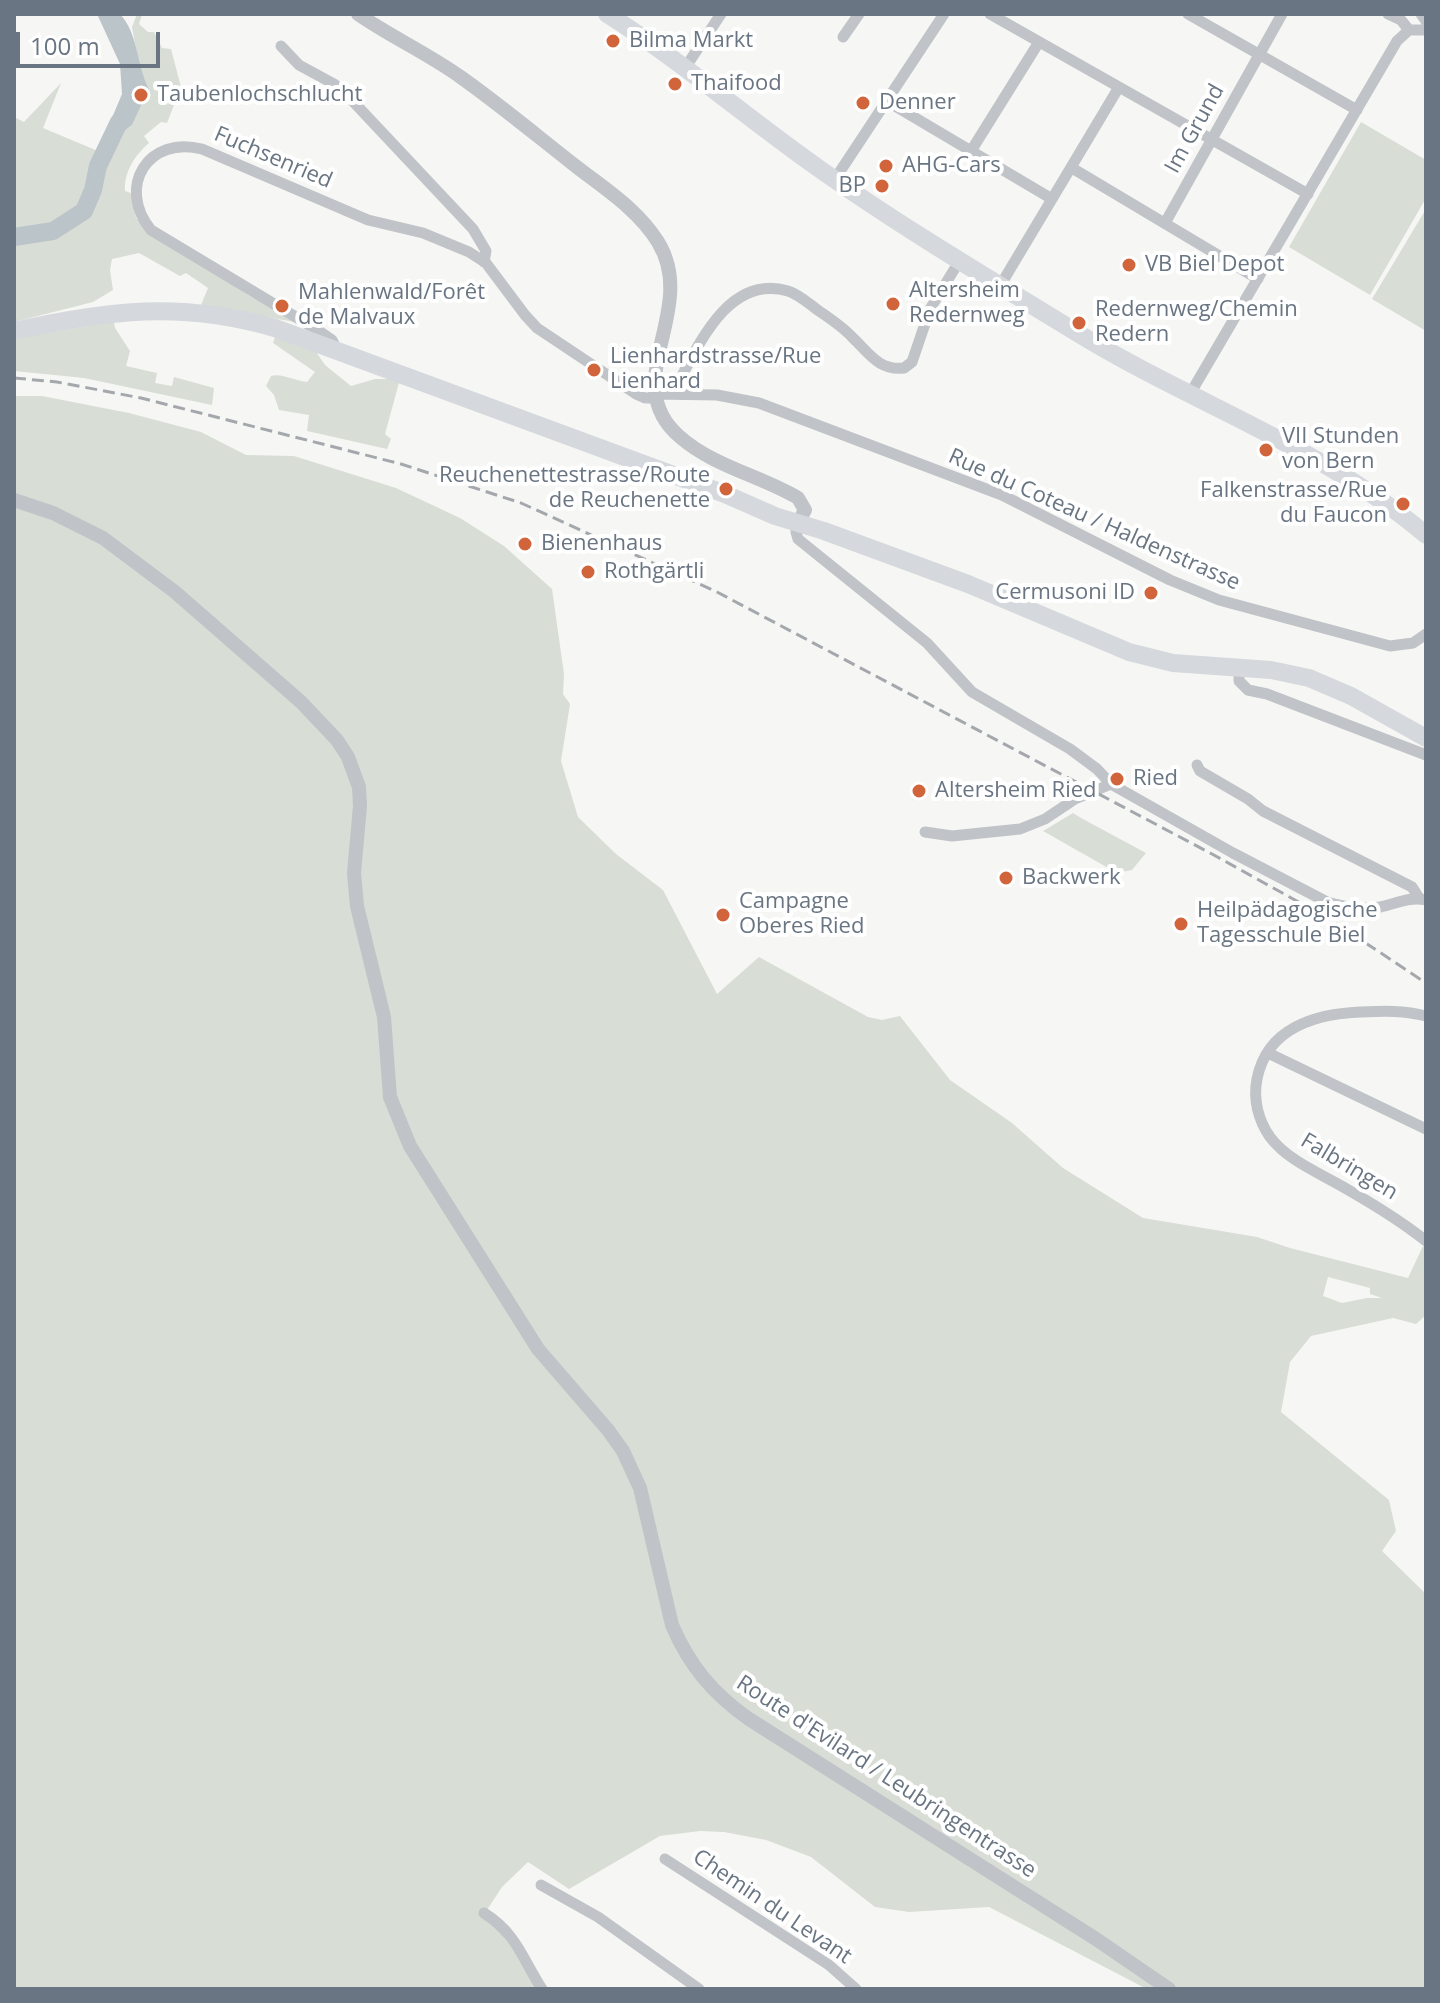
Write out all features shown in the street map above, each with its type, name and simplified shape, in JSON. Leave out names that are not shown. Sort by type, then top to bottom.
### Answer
[{"type":"main road","points":[[607,14],[835,179],[1000,286],[1096,344],[1326,465],[1367,490],[1426,535]]},
{"type":"main road","points":[[14,331],[85,315],[130,311],[181,311],[252,321],[968,584],[1129,652],[1173,663],[1283,671],[1321,682],[1426,738]]},
{"type":"street","points":[[358,14],[462,78],[609,192],[647,228],[666,258],[671,285],[669,314],[655,366],[655,396],[668,424],[686,442],[798,498],[805,510],[798,523],[798,539],[927,643],[963,686],[1070,749],[1097,769],[1105,787],[1327,902],[1380,907],[1422,899],[1412,887],[1263,811],[1200,771],[1197,765]]},
{"type":"street","points":[[685,68],[721,14]]},
{"type":"street","points":[[843,37],[859,14]]},
{"type":"street","points":[[835,179],[944,14]]},
{"type":"street","points":[[990,14],[1308,194]]},
{"type":"street","points":[[1188,14],[1357,110]]},
{"type":"street","name":"Im Grund","points":[[1165,223],[1282,14]]},
{"type":"street","points":[[1388,14],[1401,20],[1409,30]]},
{"type":"street","points":[[1190,394],[1397,41],[1409,30],[1426,27],[1421,14]]},
{"type":"street","points":[[971,151],[1039,42]]},
{"type":"street","points":[[281,46],[299,65],[334,84],[473,229],[486,251],[484,262],[537,328],[636,394],[645,398],[655,396]]},
{"type":"street","points":[[1000,286],[1119,87]]},
{"type":"street","points":[[885,100],[1052,199]]},
{"type":"street","name":"Fuchsenried","points":[[337,351],[332,340],[319,331],[151,230],[138,209],[135,189],[140,172],[151,158],[172,147],[202,149],[368,220],[423,233],[469,252],[484,262]]},
{"type":"street","points":[[1072,168],[1258,279]]},
{"type":"street","points":[[673,393],[708,329],[725,309],[749,292],[759,289],[774,289],[798,296],[846,331],[874,360],[904,368],[912,362],[936,296],[960,260]]},
{"type":"street","name":"Rue du Coteau / Haldenstrasse","points":[[655,396],[673,393],[717,395],[759,403],[1002,495],[1170,580],[1249,610],[1390,646],[1413,643],[1426,634]]},
{"type":"street","name":"Route d'Evilard / Leubringentrasse","points":[[14,500],[84,527],[175,592],[301,702],[337,740],[348,757],[359,787],[354,873],[357,906],[384,1017],[390,1097],[410,1146],[538,1349],[623,1451],[640,1488],[672,1625],[690,1664],[728,1705],[1169,1989]]},
{"type":"street","points":[[1239,668],[1239,681],[1248,690],[1267,694],[1426,755]]},
{"type":"street","points":[[925,832],[952,836],[1020,829],[1105,787]]},
{"type":"street","name":"Falbringen","points":[[1426,1016],[1392,1010],[1319,1016],[1292,1028],[1268,1053],[1258,1074],[1256,1095],[1259,1115],[1273,1140],[1289,1155],[1370,1202],[1426,1241]]},
{"type":"street","points":[[1268,1053],[1426,1129]]},
{"type":"street","name":"Chemin du Levant","points":[[665,1859],[829,1965],[856,1989]]},
{"type":"street","points":[[541,1885],[598,1917],[699,1989]]},
{"type":"street","points":[[484,1913],[505,1927],[542,1989]]},
{"type":"shaded area","points":[[97,14],[120,14],[126,22],[149,89],[132,125],[98,151],[122,94],[120,64]]},
{"type":"shaded area","points":[[137,14],[142,15],[139,24],[148,32],[154,32],[162,48],[171,49],[181,87],[167,123],[161,122],[144,136],[149,143],[128,171],[125,191],[131,193],[136,218],[248,295],[300,323],[201,305],[208,288],[186,273],[180,276],[139,253],[112,259],[113,290],[93,302],[14,322],[14,117],[24,122],[61,83],[43,128],[98,151],[132,125],[149,89],[140,70],[132,27]]},
{"type":"shaded area","points":[[1361,122],[1426,160],[1426,198],[1370,295],[1289,247]]},
{"type":"shaded area","points":[[1426,209],[1426,331],[1372,299]]},
{"type":"shaded area","points":[[114,322],[130,351],[126,366],[157,373],[155,383],[172,386],[174,377],[214,388],[212,405],[84,378],[14,371],[14,337]]},
{"type":"shaded area","points":[[275,337],[312,346],[325,365],[351,386],[375,379],[400,379],[385,434],[391,439],[387,449],[307,431],[309,415],[279,410],[274,395],[266,386],[271,376],[307,382],[315,372],[273,343]]},
{"type":"shaded area","points":[[14,396],[42,396],[129,413],[201,432],[246,455],[294,456],[396,488],[460,518],[504,546],[552,589],[564,674],[563,694],[570,704],[561,761],[578,817],[616,854],[663,890],[717,994],[759,957],[868,1017],[882,1020],[900,1016],[950,1080],[1012,1123],[1063,1168],[1143,1218],[1257,1237],[1408,1278],[1423,1246],[1426,1249],[1426,1315],[1416,1324],[1393,1318],[1311,1336],[1290,1362],[1281,1412],[1389,1500],[1396,1531],[1382,1551],[1426,1594],[1426,1989],[1145,1988],[989,1907],[909,1912],[875,1907],[811,1857],[766,1840],[700,1831],[660,1836],[569,1889],[528,1862],[502,1887],[485,1913],[542,1989],[14,1989]],"holes":[[[1328,1277],[1370,1288],[1370,1294],[1382,1298],[1342,1303],[1323,1296]]]},
{"type":"shaded area","points":[[1073,813],[1146,853],[1132,870],[1117,873],[1043,831]]},
{"type":"waterway","points":[[14,237],[53,231],[84,211],[98,166],[119,122]]},
{"type":"railway","points":[[14,378],[57,382],[141,398],[401,464],[521,503],[717,592],[1212,854],[1331,920],[1426,983]]},
{"type":"place","name":"Bilma Markt","points":[[613,41]]},
{"type":"place","name":"Thaifood","points":[[675,84]]},
{"type":"place","name":"Taubenlochschlucht","points":[[141,95]]},
{"type":"place","name":"Denner","points":[[863,103]]},
{"type":"place","name":"AHG-Cars","points":[[886,166]]},
{"type":"place","name":"BP","points":[[882,186]]},
{"type":"place","name":"VB Biel Depot","points":[[1129,265]]},
{"type":"place","name":"Altersheim Redernweg","points":[[893,304]]},
{"type":"place","name":"Mahlenwald/Forêt de Malvaux","points":[[282,306]]},
{"type":"place","name":"Redernweg/Chemin Redern","points":[[1079,323]]},
{"type":"place","name":"Lienhardstrasse/Rue Lienhard","points":[[594,370]]},
{"type":"place","name":"VII Stunden von Bern","points":[[1266,450]]},
{"type":"place","name":"Reuchenettestrasse/Route de Reuchenette","points":[[726,489]]},
{"type":"place","name":"Falkenstrasse/Rue du Faucon","points":[[1403,504]]},
{"type":"place","name":"Bienenhaus","points":[[525,544]]},
{"type":"place","name":"Rothgärtli","points":[[588,572]]},
{"type":"place","name":"Cermusoni ID","points":[[1151,593]]},
{"type":"place","name":"Ried","points":[[1117,779]]},
{"type":"place","name":"Altersheim Ried","points":[[919,791]]},
{"type":"place","name":"Backwerk","points":[[1006,878]]},
{"type":"place","name":"Campagne Oberes Ried","points":[[723,915]]},
{"type":"place","name":"Heilpädagogische Tagesschule Biel","points":[[1181,924]]}]
